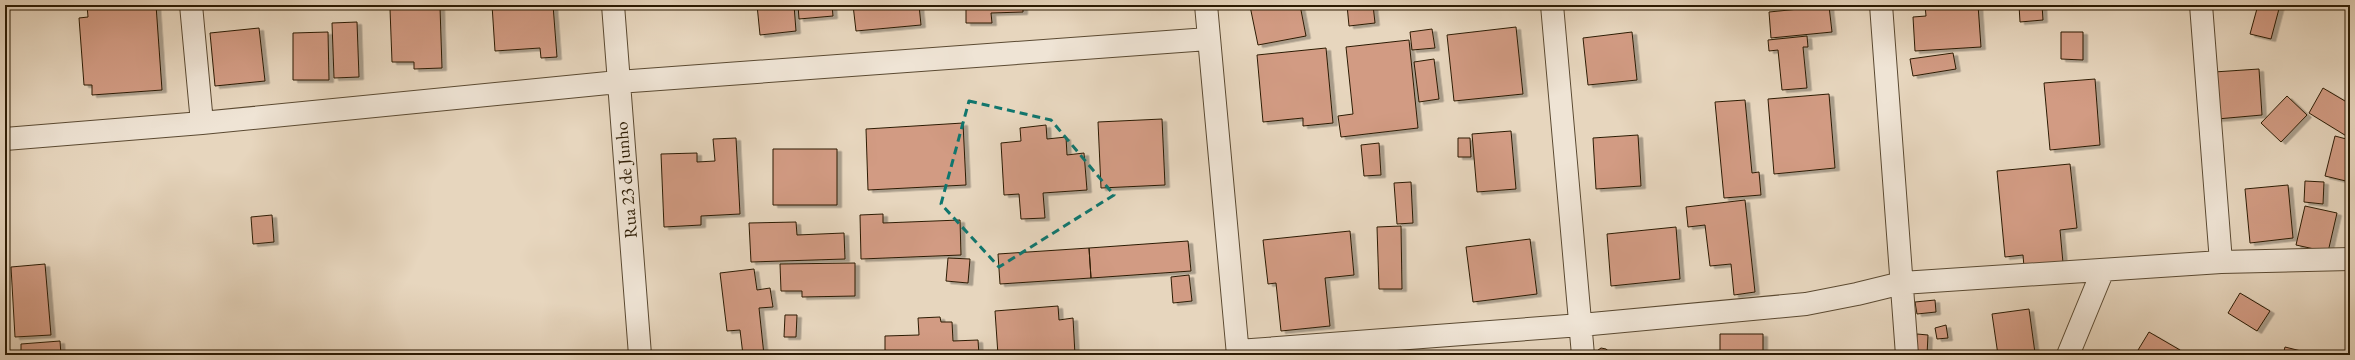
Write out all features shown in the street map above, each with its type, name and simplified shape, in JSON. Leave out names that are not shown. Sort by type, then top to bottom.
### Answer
[{"type":"street","points":[[191,5],[202,123]]},
{"type":"street","name":"Rua 23 de Junho","points":[[613,5],[640,355]]},
{"type":"street","points":[[1206,5],[1238,353],[1581,325],[1806,304],[1902,283],[2221,262],[2350,259]]},
{"type":"street","points":[[1552,5],[1583,355]]},
{"type":"street","points":[[1881,5],[1907,355]]},
{"type":"street","points":[[2201,5],[2221,262]]},
{"type":"street","points":[[5,139],[202,123],[618,82],[1208,39]]},
{"type":"street","points":[[2068,355],[2103,270]]},
{"type":"highlighted area","points":[[969,101],[1051,120],[1114,195],[999,267],[941,204]]},
{"type":"building","points":[[87,5],[156,5],[162,90],[92,95],[92,85],[84,85],[79,18],[88,17]]},
{"type":"building","points":[[492,5],[553,5],[557,57],[541,58],[540,48],[495,51]]},
{"type":"building","points":[[757,5],[794,5],[796,31],[760,35]]},
{"type":"building","points":[[798,5],[832,5],[833,16],[799,19]]},
{"type":"building","points":[[853,5],[919,5],[921,25],[856,31]]},
{"type":"building","points":[[966,5],[1023,5],[1023,12],[991,13],[992,23],[966,23]]},
{"type":"building","points":[[1300,5],[1306,36],[1258,45],[1250,6]]},
{"type":"building","points":[[1347,5],[1373,5],[1375,23],[1349,26]]},
{"type":"building","points":[[1925,5],[1978,5],[1981,47],[1915,51],[1913,17],[1926,16]]},
{"type":"building","points":[[2019,5],[2042,5],[2043,20],[2020,22]]},
{"type":"building","points":[[2258,5],[2280,5],[2271,39],[2250,34]]},
{"type":"building","points":[[1829,6],[1832,32],[1771,38],[1769,12]]},
{"type":"building","points":[[440,7],[442,68],[414,69],[414,62],[392,62],[390,9]]},
{"type":"building","points":[[357,22],[359,77],[334,78],[332,23]]},
{"type":"building","points":[[1516,27],[1523,94],[1454,101],[1447,35]]},
{"type":"building","points":[[259,28],[265,81],[215,86],[210,33]]},
{"type":"building","points":[[1432,29],[1435,48],[1412,50],[1410,32]]},
{"type":"building","points":[[328,32],[329,80],[293,80],[293,33]]},
{"type":"building","points":[[1632,32],[1637,80],[1588,85],[1583,38]]},
{"type":"building","points":[[2061,32],[2083,32],[2083,60],[2061,59]]},
{"type":"building","points":[[1807,36],[1808,47],[1803,47],[1807,88],[1782,90],[1778,50],[1769,51],[1768,40]]},
{"type":"building","points":[[1409,40],[1418,128],[1341,137],[1338,116],[1353,114],[1346,47]]},
{"type":"building","points":[[1326,48],[1333,123],[1303,126],[1303,118],[1263,122],[1257,55]]},
{"type":"building","points":[[1953,53],[1956,69],[1913,76],[1910,59]]},
{"type":"building","points":[[1434,59],[1439,99],[1419,102],[1414,62]]},
{"type":"building","points":[[2259,69],[2262,115],[2217,119],[2214,72]]},
{"type":"building","points":[[2095,79],[2100,145],[2050,150],[2044,83]]},
{"type":"building","points":[[2323,88],[2350,104],[2348,137],[2309,113]]},
{"type":"building","points":[[1829,94],[1835,168],[1774,174],[1768,99]]},
{"type":"building","points":[[2287,96],[2307,115],[2281,142],[2261,123]]},
{"type":"building","points":[[1745,100],[1752,173],[1759,172],[1761,195],[1724,198],[1715,102]]},
{"type":"building","points":[[1162,119],[1165,185],[1101,188],[1098,122]]},
{"type":"building","points":[[963,123],[966,185],[868,190],[866,129]]},
{"type":"building","points":[[1046,125],[1047,139],[1066,137],[1067,155],[1084,153],[1087,190],[1043,193],[1045,218],[1021,219],[1019,194],[1004,195],[1001,143],[1021,141],[1020,128]]},
{"type":"building","points":[[1511,131],[1516,189],[1477,192],[1472,134]]},
{"type":"building","points":[[1638,135],[1641,186],[1596,189],[1593,138]]},
{"type":"building","points":[[2335,136],[2350,140],[2350,182],[2325,176]]},
{"type":"building","points":[[736,138],[740,214],[701,216],[701,225],[664,227],[661,154],[697,153],[697,162],[715,161],[713,139]]},
{"type":"building","points":[[1458,138],[1470,138],[1471,157],[1458,157]]},
{"type":"building","points":[[1379,143],[1381,175],[1364,176],[1361,145]]},
{"type":"building","points":[[773,149],[837,149],[837,205],[773,205]]},
{"type":"building","points":[[2070,164],[2077,228],[2060,230],[2063,263],[2024,267],[2023,255],[2005,257],[1997,171]]},
{"type":"building","points":[[2305,181],[2324,182],[2323,204],[2304,202]]},
{"type":"building","points":[[1411,182],[1413,223],[1397,224],[1394,183]]},
{"type":"building","points":[[2288,185],[2293,238],[2250,243],[2245,189]]},
{"type":"building","points":[[1745,200],[1755,292],[1734,295],[1731,264],[1710,266],[1705,225],[1688,227],[1686,207]]},
{"type":"building","points":[[2305,206],[2337,213],[2328,252],[2296,245]]},
{"type":"building","points":[[883,214],[883,223],[960,220],[961,255],[861,259],[860,215]]},
{"type":"building","points":[[272,215],[274,242],[253,244],[251,217]]},
{"type":"building","points":[[796,222],[797,235],[844,233],[845,259],[751,262],[749,223]]},
{"type":"building","points":[[1401,226],[1402,289],[1379,289],[1377,227]]},
{"type":"building","points":[[1676,227],[1680,279],[1611,286],[1607,234]]},
{"type":"building","points":[[1350,231],[1354,275],[1325,278],[1330,326],[1281,331],[1276,283],[1268,284],[1263,240]]},
{"type":"building","points":[[1530,239],[1537,294],[1473,302],[1466,247]]},
{"type":"building","points":[[1188,241],[1191,271],[1091,278],[1089,248]]},
{"type":"building","points":[[1089,248],[1091,278],[1000,284],[998,254]]},
{"type":"building","points":[[948,258],[970,259],[968,283],[946,281]]},
{"type":"building","points":[[855,263],[855,296],[802,297],[802,291],[781,291],[780,264]]},
{"type":"building","points":[[45,264],[51,335],[15,337],[11,267]]},
{"type":"building","points":[[754,269],[757,290],[770,288],[773,307],[759,308],[764,355],[743,355],[740,330],[727,331],[720,273]]},
{"type":"building","points":[[1189,275],[1192,301],[1173,303],[1171,277]]},
{"type":"building","points":[[2240,293],[2270,311],[2257,331],[2228,313]]},
{"type":"building","points":[[1935,300],[1936,312],[1917,314],[1915,302]]},
{"type":"building","points":[[1058,306],[1059,320],[1073,318],[1075,355],[998,355],[995,311]]},
{"type":"building","points":[[2029,309],[2035,353],[1998,355],[1992,314]]},
{"type":"building","points":[[785,315],[797,315],[796,337],[784,337]]},
{"type":"building","points":[[940,317],[941,322],[952,322],[953,341],[978,340],[979,355],[885,355],[885,336],[919,335],[918,318]]},
{"type":"building","points":[[1946,325],[1948,338],[1937,339],[1935,328]]},
{"type":"building","points":[[2149,332],[2180,350],[2177,355],[2135,355]]},
{"type":"building","points":[[1720,334],[1763,334],[1763,355],[1720,355]]},
{"type":"building","points":[[1917,334],[1928,335],[1927,355],[1915,355]]},
{"type":"building","points":[[60,341],[61,355],[21,355],[21,344]]},
{"type":"building","points":[[2285,347],[2317,355],[2283,355]]},
{"type":"building","points":[[1601,348],[1606,349],[1613,355],[1591,355]]}]
